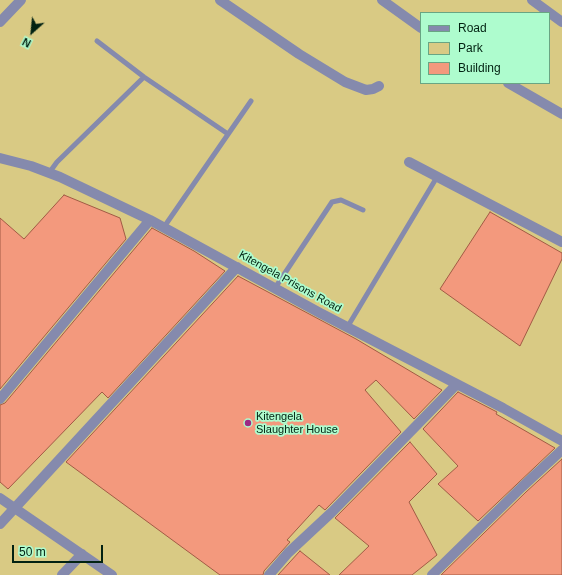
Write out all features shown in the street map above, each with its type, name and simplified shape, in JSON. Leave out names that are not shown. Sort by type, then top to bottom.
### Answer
[{"type":"street","points":[[0,22],[21,0]]},
{"type":"street","points":[[220,0],[299,54],[345,82],[366,90],[379,86]]},
{"type":"street","points":[[382,0],[420,27]]},
{"type":"street","points":[[532,0],[548,12]]},
{"type":"street","points":[[550,13],[562,22]]},
{"type":"street","points":[[510,84],[562,114]]},
{"type":"street","name":"Kitengela Prisons Road","points":[[0,158],[49,173],[110,200],[164,227],[562,441]]},
{"type":"street","points":[[409,162],[562,242]]},
{"type":"street","points":[[0,399],[150,220]]},
{"type":"street","points":[[0,524],[238,267]]},
{"type":"street","points":[[269,575],[288,553],[337,506],[456,385]]},
{"type":"street","points":[[432,575],[562,450]]},
{"type":"street","points":[[0,498],[112,575]]},
{"type":"street","points":[[62,575],[82,554]]},
{"type":"lane","points":[[97,41],[144,77],[228,134]]},
{"type":"lane","points":[[49,173],[57,162],[144,77]]},
{"type":"lane","points":[[164,227],[251,101]]},
{"type":"lane","points":[[348,326],[437,177]]},
{"type":"lane","points":[[275,288],[332,202],[341,200],[362,210]]},
{"type":"green space","points":[[0,0],[562,0],[562,575],[0,575]]},
{"type":"building","points":[[64,195],[120,218],[126,239],[0,389],[0,218],[24,239]]},
{"type":"building","points":[[490,212],[562,253],[562,259],[520,346],[440,289]]},
{"type":"building","points":[[152,228],[194,251],[225,271],[108,398],[102,392],[8,489],[0,482],[0,405],[5,403]]},
{"type":"building","name":"Kitengela Slaughter House","points":[[238,276],[356,339],[442,390],[414,419],[376,380],[365,390],[401,432],[325,510],[319,505],[287,540],[290,542],[264,571],[263,575],[220,575],[66,462]]},
{"type":"building","points":[[458,392],[497,412],[496,414],[555,448],[478,521],[438,484],[458,466],[423,429]]},
{"type":"building","points":[[410,442],[437,474],[409,502],[437,555],[412,575],[339,575],[369,546],[335,518]]},
{"type":"building","points":[[562,459],[562,575],[441,575],[526,492]]},
{"type":"building","points":[[300,551],[330,575],[278,575]]},
{"type":"place","name":"Kitengela Slaughter House","points":[[248,423]]}]
